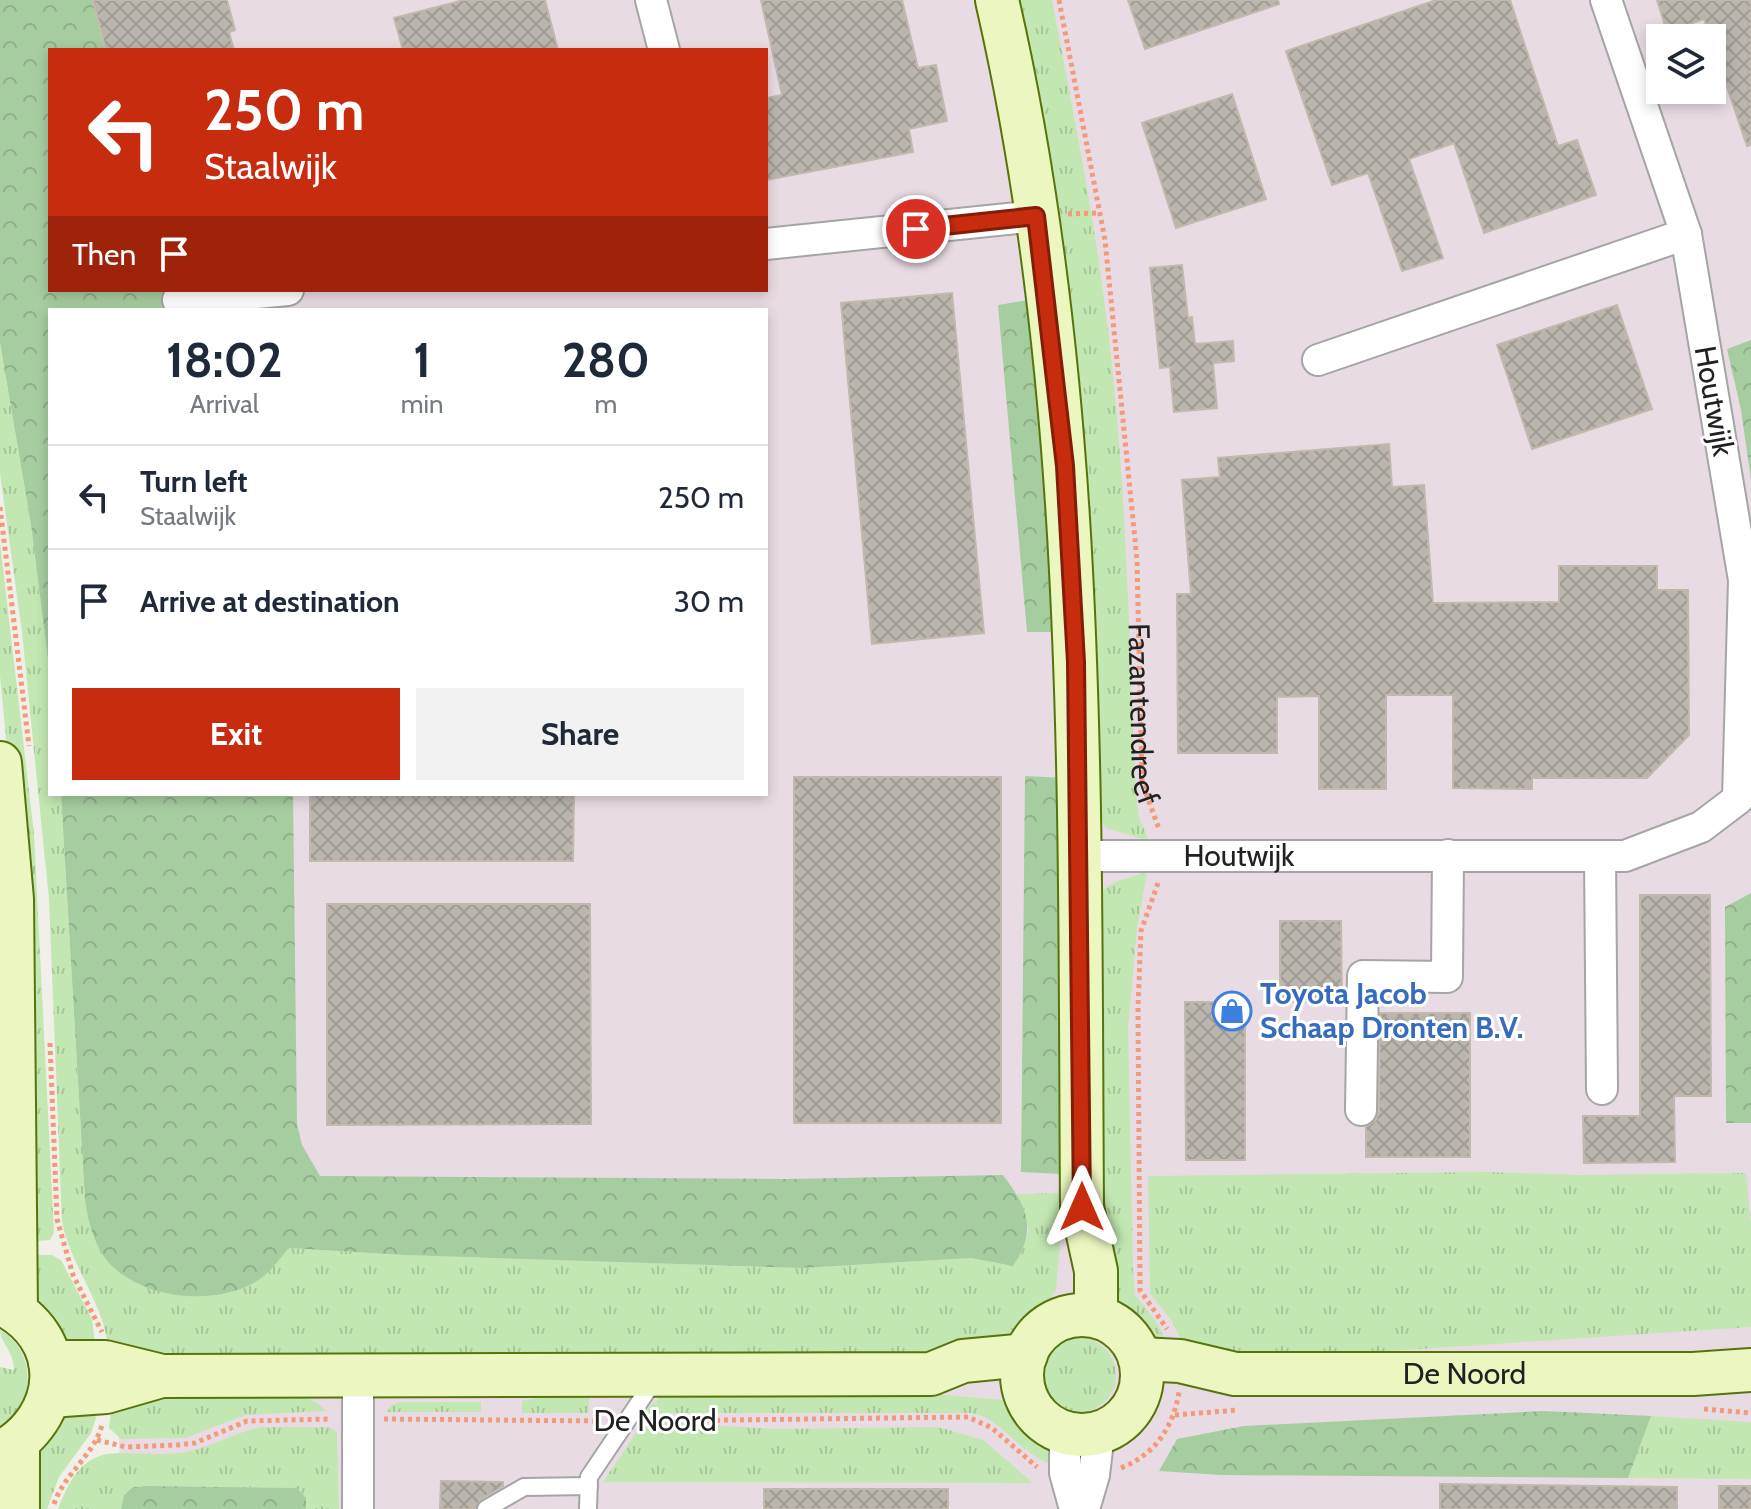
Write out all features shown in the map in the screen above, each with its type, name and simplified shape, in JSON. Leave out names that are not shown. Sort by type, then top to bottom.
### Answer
[{"type":"main road","points":[[997,0],[1036,216],[1065,466],[1076,662],[1082,1207],[1096,1271],[1080,1317]]},
{"type":"main road","points":[[0,763],[12,899],[8,1307],[44,1342],[50,1379],[32,1430],[9,1449],[18,1509]]},
{"type":"main road","points":[[1080,1317],[1119,1327],[1163,1382],[1081,1453],[1038,1416],[1024,1371],[1045,1327],[1080,1317]]},
{"type":"main road","name":"De Noord","points":[[50,1379],[105,1362],[162,1376],[931,1374],[963,1387],[1024,1371]]},
{"type":"main road","name":"De Noord","points":[[1163,1382],[1235,1374],[1693,1374],[1751,1370]]},
{"type":"main road","name":"De Noord","points":[[1693,1374],[1751,1388]]},
{"type":"street","points":[[651,0],[663,48]]},
{"type":"street","name":"Houtwijk","points":[[1079,856],[1625,856],[1701,827],[1738,799],[1744,580],[1686,234],[1606,0]]},
{"type":"street","points":[[768,244],[1036,216]]},
{"type":"street","points":[[1318,360],[1686,234]]},
{"type":"street","points":[[178,300],[274,297]]},
{"type":"street","points":[[1361,1110],[1363,976],[1447,977],[1448,855]]},
{"type":"street","points":[[1600,856],[1602,1089]]},
{"type":"street","points":[[358,1377],[358,1509]]},
{"type":"street","points":[[1075,1509],[1081,1453]]},
{"type":"street","points":[[1081,1453],[1084,1509]]},
{"type":"lane","points":[[588,1509],[589,1477],[657,1375]]},
{"type":"lane","points":[[486,1509],[524,1487],[589,1486]]},
{"type":"path","name":"Fazantendreef","points":[[1059,0],[1105,240],[1137,560],[1142,782],[1156,814],[1160,856],[1157,892],[1141,931],[1138,1008],[1140,1290],[1163,1320],[1163,1382]]},
{"type":"path","points":[[1081,1453],[1109,1474],[1146,1453],[1165,1436],[1163,1382]]},
{"type":"path","name":"De Noord","points":[[52,1509],[69,1473],[97,1440],[126,1447],[195,1443],[247,1421],[968,1417],[982,1421],[1041,1469],[1081,1453]]},
{"type":"shaded area","points":[[0,0],[1751,0],[1751,1509],[121,1509],[113,1228],[70,796],[768,796],[768,308],[50,308]]},
{"type":"green space","points":[[0,0],[92,0],[104,48],[48,48],[48,292],[164,292],[167,308],[48,308],[48,659],[31,525],[0,343]]},
{"type":"green space","points":[[1013,0],[1052,0],[1092,216],[1105,303],[1120,458],[1136,794],[1139,817],[1149,841],[1106,828],[1093,806]]},
{"type":"green space","points":[[1029,300],[1061,632],[1027,632],[998,305]]},
{"type":"green space","points":[[1751,340],[1751,480],[1741,410],[1727,349]]},
{"type":"green space","points":[[0,344],[31,525],[48,659],[48,796],[61,796],[85,1200],[105,1254],[131,1280],[263,1277],[289,1248],[404,1255],[801,1268],[971,1258],[1012,1266],[1029,1231],[1017,1194],[1064,1193],[1056,1290],[1040,1315],[1002,1346],[872,1360],[201,1362],[109,1353],[101,1318],[62,1222],[49,899],[22,632],[0,474]]},
{"type":"green space","points":[[0,542],[34,834],[54,1233],[50,1240],[26,1242],[13,809],[0,676]]},
{"type":"green space","points":[[1025,776],[1064,778],[1061,1174],[1021,1172]]},
{"type":"green space","points":[[61,796],[293,796],[297,1124],[302,1145],[320,1176],[785,1179],[1003,1175],[1023,1209],[1027,1230],[1013,1266],[971,1258],[801,1268],[404,1255],[289,1248],[264,1276],[247,1286],[226,1293],[182,1296],[138,1284],[105,1258],[92,1230],[85,1200]]},
{"type":"green space","points":[[1147,872],[1137,929],[1128,1027],[1133,1270],[1135,1295],[1155,1320],[1171,1350],[1158,1350],[1139,1333],[1111,1297],[1103,1182],[1094,896],[1115,882]]},
{"type":"green space","points":[[1751,893],[1751,1123],[1726,1123],[1725,907]]},
{"type":"green space","points":[[1484,1172],[1579,1175],[1746,1173],[1751,1223],[1751,1327],[1255,1360],[1186,1350],[1171,1320],[1150,1293],[1148,1176]]},
{"type":"green space","points":[[27,1255],[52,1255],[61,1260],[92,1319],[96,1351],[65,1346],[36,1314]]},
{"type":"green space","points":[[0,1330],[21,1351],[28,1379],[21,1406],[0,1428],[0,1367],[14,1370],[12,1357]]},
{"type":"green space","points":[[1079,1338],[1100,1344],[1110,1354],[1116,1375],[1110,1396],[1100,1406],[1079,1412],[1058,1406],[1048,1396],[1042,1375],[1048,1354],[1058,1344]]},
{"type":"green space","points":[[204,1391],[286,1392],[301,1395],[326,1411],[246,1415],[185,1438],[121,1439],[109,1428],[112,1400]]},
{"type":"green space","points":[[572,1391],[589,1394],[589,1413],[522,1413],[522,1401]]},
{"type":"green space","points":[[903,1391],[1002,1400],[1019,1412],[1047,1444],[1051,1464],[1029,1452],[992,1421],[972,1413],[648,1413],[646,1410],[663,1395]]},
{"type":"green space","points":[[401,1402],[481,1402],[481,1412],[387,1412],[392,1405]]},
{"type":"green space","points":[[64,1411],[98,1412],[91,1433],[59,1477],[47,1509],[26,1509],[28,1464]]},
{"type":"green space","points":[[1544,1411],[1651,1416],[1628,1478],[1221,1475],[1159,1471],[1177,1439],[1244,1426]]},
{"type":"green space","points":[[1651,1416],[1751,1422],[1751,1479],[1628,1478]]},
{"type":"green space","points":[[644,1421],[778,1429],[938,1427],[983,1440],[1033,1483],[603,1482]]},
{"type":"green space","points":[[263,1427],[329,1427],[337,1432],[339,1509],[306,1509],[306,1498],[297,1488],[148,1486],[132,1487],[124,1495],[121,1509],[58,1509],[69,1484],[82,1467],[95,1458],[109,1454],[186,1452]]},
{"type":"green space","points":[[133,1487],[297,1488],[306,1498],[306,1509],[121,1509],[124,1495]]},
{"type":"building","points":[[93,0],[227,0],[235,30],[229,32],[233,48],[105,48]]},
{"type":"building","points":[[464,0],[545,0],[557,48],[402,48],[394,18]]},
{"type":"building","points":[[761,0],[902,0],[918,68],[936,65],[947,121],[909,129],[913,152],[768,180],[768,98],[782,95]]},
{"type":"building","points":[[1128,0],[1278,0],[1279,4],[1145,49]]},
{"type":"building","points":[[1436,0],[1510,0],[1558,146],[1577,140],[1596,195],[1484,233],[1454,143],[1409,159],[1443,258],[1402,271],[1368,173],[1332,185],[1286,51]]},
{"type":"building","points":[[1657,0],[1751,0],[1751,145],[1747,146],[1726,84],[1726,24],[1706,24],[1704,19],[1690,24],[1664,24]]},
{"type":"building","points":[[1232,94],[1266,199],[1176,228],[1142,123]]},
{"type":"building","points":[[1182,265],[1188,318],[1192,317],[1195,344],[1233,341],[1234,361],[1213,363],[1217,408],[1174,412],[1170,367],[1160,368],[1150,268]]},
{"type":"building","points":[[952,293],[984,633],[872,644],[841,303]]},
{"type":"building","points":[[1617,305],[1652,409],[1532,449],[1497,345]]},
{"type":"building","points":[[1389,444],[1392,487],[1424,485],[1433,603],[1559,602],[1559,566],[1657,566],[1657,590],[1688,590],[1689,735],[1647,778],[1532,778],[1532,789],[1453,788],[1453,695],[1386,695],[1386,789],[1319,789],[1319,696],[1277,697],[1277,753],[1178,753],[1177,594],[1191,594],[1182,480],[1220,477],[1218,458]]},
{"type":"building","points":[[794,777],[1001,777],[1001,1123],[794,1123]]},
{"type":"building","points":[[310,796],[574,796],[573,861],[310,861]]},
{"type":"building","points":[[1640,895],[1710,895],[1711,1096],[1674,1096],[1675,1162],[1584,1163],[1583,1116],[1640,1116]]},
{"type":"building","points":[[327,904],[590,904],[591,1124],[327,1125]]},
{"type":"building","points":[[1280,921],[1341,921],[1342,1002],[1280,1002]]},
{"type":"building","points":[[1185,1002],[1245,1002],[1245,1160],[1186,1160]]},
{"type":"building","points":[[1380,1013],[1470,1013],[1470,1157],[1366,1157],[1366,1127],[1376,1120],[1379,1110]]},
{"type":"building","points":[[441,1481],[503,1482],[503,1486],[480,1500],[475,1509],[440,1509]]},
{"type":"building","points":[[1440,1484],[1677,1487],[1677,1509],[1440,1509]]},
{"type":"building","points":[[1719,1486],[1751,1486],[1751,1509],[1719,1509]]},
{"type":"building","points":[[764,1489],[948,1489],[948,1509],[764,1509]]},
{"type":"place","name":"Toyota Jacob Schaap Dronten B.V.","points":[[1232,1011]]},
{"type":"route","points":[[916,229],[1036,216],[1065,466],[1076,662],[1082,1207]]}]
